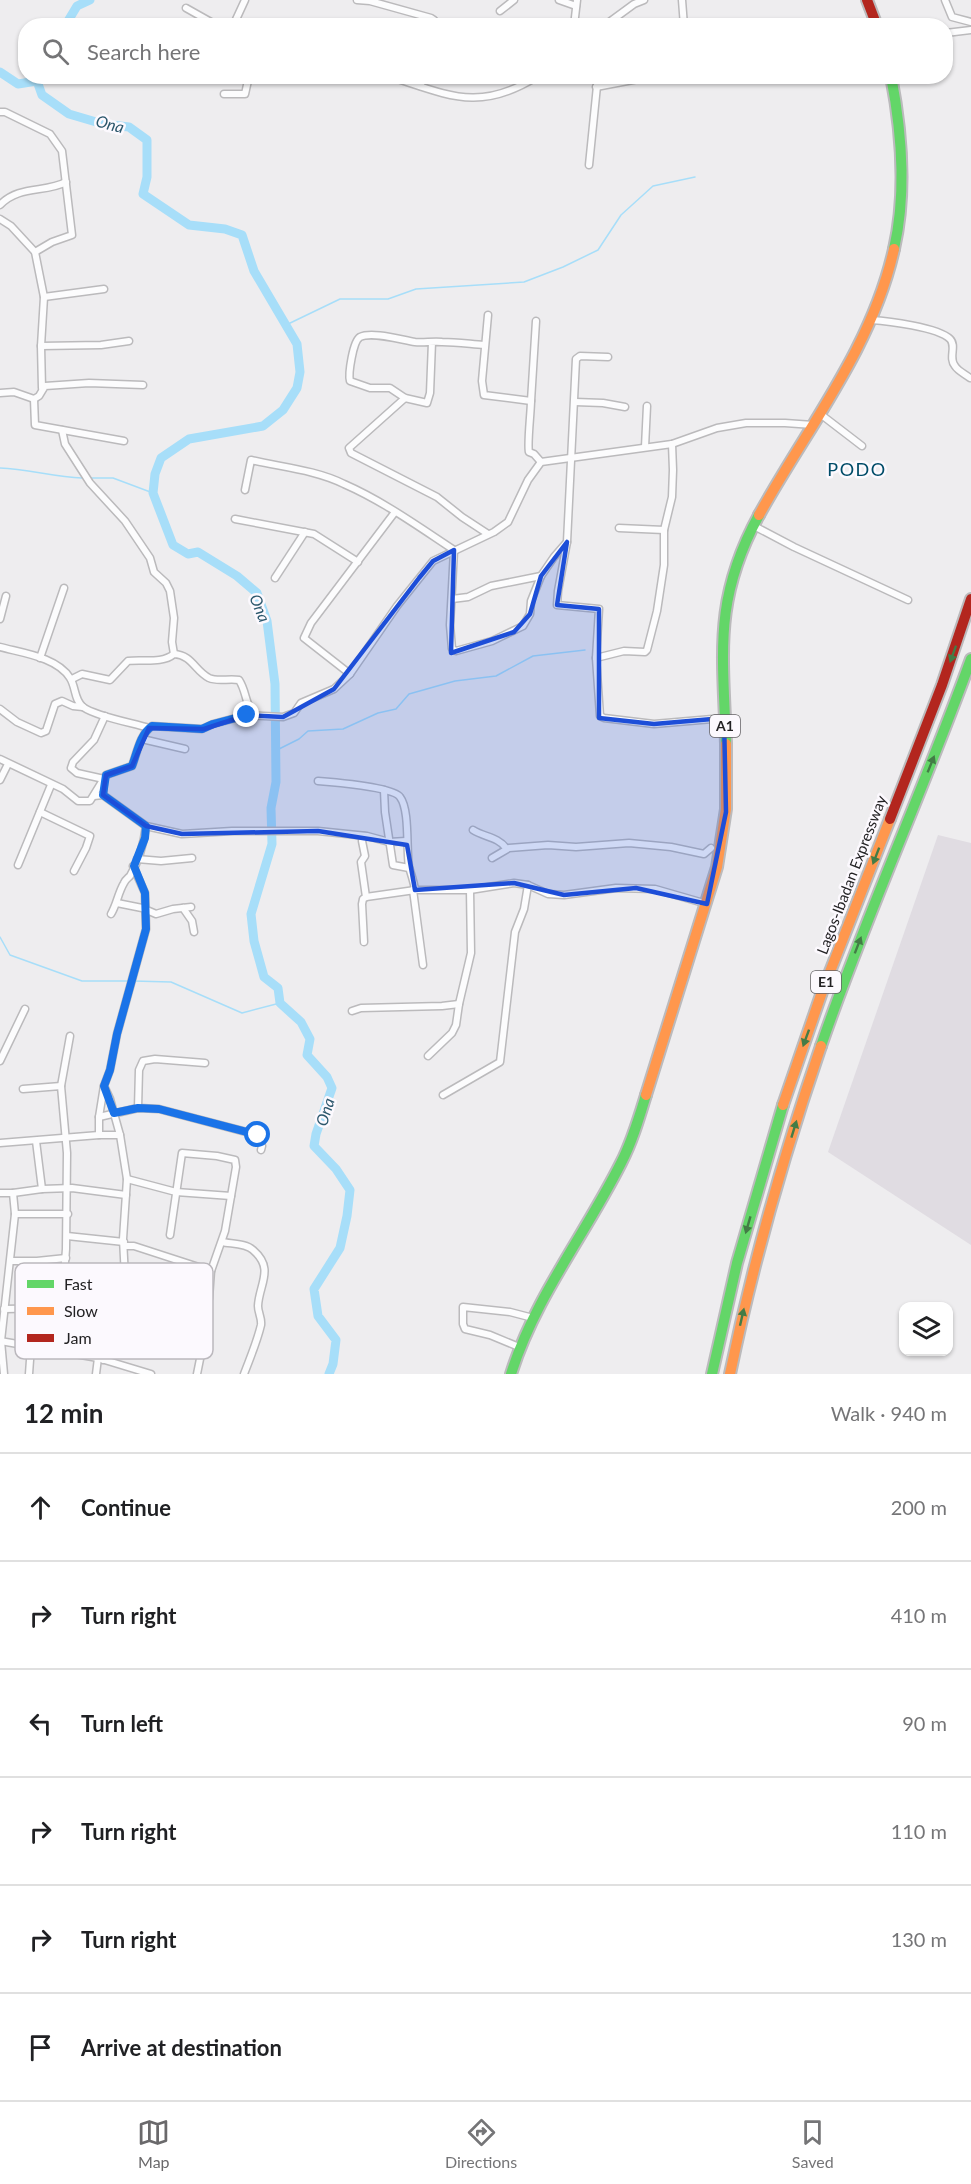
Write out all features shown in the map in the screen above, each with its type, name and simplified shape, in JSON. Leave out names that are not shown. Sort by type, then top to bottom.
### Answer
[{"type":"highway","points":[[867,0],[874,18]]},
{"type":"highway","name":"A1","points":[[511,1374],[519,1347],[533,1318],[608,1189],[628,1148],[707,904],[721,850],[726,812],[728,764],[721,642],[726,600],[733,572],[754,526],[871,320],[887,279],[895,249],[900,213],[901,157],[898,113],[893,84]]},
{"type":"highway","name":"Lagos-Ibadan Expressway","points":[[712,1374],[746,1234],[796,1065],[842,938],[933,710],[971,599]]},
{"type":"highway","name":"Lagos-Ibadan Expressway","points":[[730,1374],[760,1246],[804,1096],[830,1020],[971,659]]},
{"type":"street","points":[[237,18],[245,0]]},
{"type":"street","points":[[357,0],[370,1],[431,18]]},
{"type":"street","points":[[500,11],[514,0]]},
{"type":"street","points":[[559,0],[577,3],[575,18]]},
{"type":"street","points":[[615,18],[634,4],[644,0]]},
{"type":"street","points":[[682,0],[683,18]]},
{"type":"street","points":[[945,0],[951,17],[971,22]]},
{"type":"street","points":[[186,8],[204,18]]},
{"type":"street","points":[[953,32],[971,30]]},
{"type":"street","points":[[224,94],[245,94],[247,84]]},
{"type":"street","points":[[414,84],[447,95],[492,98],[524,84]]},
{"type":"street","points":[[589,165],[597,84]]},
{"type":"street","points":[[596,87],[612,84]]},
{"type":"street","points":[[0,112],[9,113],[50,134],[62,151],[72,236],[52,242],[35,252]]},
{"type":"street","points":[[0,205],[7,197],[27,189],[58,186],[66,182]]},
{"type":"street","points":[[0,219],[11,226],[35,252],[44,297],[42,388],[39,396],[34,399]]},
{"type":"street","points":[[44,297],[104,289]]},
{"type":"street","points":[[488,315],[482,381],[484,395],[531,401]]},
{"type":"street","points":[[871,320],[897,322],[931,330],[950,339],[951,358],[955,367],[970,378]]},
{"type":"street","points":[[536,321],[527,448],[542,462]]},
{"type":"street","points":[[432,342],[430,393],[427,403],[405,398],[390,388],[370,388],[350,381],[348,377],[357,340],[360,337],[399,337],[415,342],[432,342],[484,345]]},
{"type":"street","points":[[42,346],[101,345],[129,341]]},
{"type":"street","points":[[608,357],[579,356],[576,359],[567,542],[557,605],[599,609],[596,658],[600,716],[654,724],[724,718]]},
{"type":"street","points":[[42,388],[88,383],[143,385]]},
{"type":"street","points":[[0,393],[14,392],[34,399]]},
{"type":"street","points":[[405,398],[349,448],[351,453],[437,497],[488,534]]},
{"type":"street","points":[[34,399],[35,425],[124,441]]},
{"type":"street","points":[[575,402],[625,407]]},
{"type":"street","points":[[645,447],[647,406]]},
{"type":"street","points":[[819,413],[862,446]]},
{"type":"street","points":[[0,709],[17,722],[41,733],[46,731],[55,704],[62,701],[149,728],[152,726],[202,729],[213,724],[255,715],[283,717],[294,713],[301,703],[334,689],[350,674],[419,578],[434,561],[508,522],[528,480],[542,462],[672,444],[717,428],[746,423],[813,425]]},
{"type":"street","points":[[62,430],[66,444],[90,483],[124,521],[150,558],[154,572],[166,583],[170,591],[174,618],[172,642],[174,654]]},
{"type":"street","points":[[596,658],[624,651],[646,651],[657,611],[664,565],[664,530],[672,497],[674,470],[672,444]]},
{"type":"street","points":[[245,490],[251,460],[324,476],[344,483],[395,512],[454,550]]},
{"type":"street","points":[[350,674],[304,638],[311,623],[395,512]]},
{"type":"street","points":[[235,519],[314,534],[358,562]]},
{"type":"street","points":[[754,526],[908,600]]},
{"type":"street","points":[[619,528],[664,530]]},
{"type":"street","points":[[276,578],[305,532]]},
{"type":"street","points":[[454,550],[451,646],[456,651],[492,640],[523,626],[530,614],[531,601],[541,576],[554,556],[567,542]]},
{"type":"street","points":[[453,599],[468,597],[491,586],[541,576]]},
{"type":"street","points":[[40,658],[64,588]]},
{"type":"street","points":[[0,619],[6,596]]},
{"type":"street","points":[[0,647],[60,666],[72,680],[75,696],[83,707]]},
{"type":"street","points":[[72,680],[82,674],[110,680],[128,661],[161,659],[172,657],[174,654],[184,656],[210,678],[238,680],[246,693],[249,710],[255,715]]},
{"type":"street","points":[[104,779],[77,773],[70,768],[94,740],[105,716]]},
{"type":"street","points":[[0,759],[63,789],[78,801],[90,801],[106,775],[132,766],[142,739],[149,728]]},
{"type":"street","points":[[142,739],[185,749]]},
{"type":"street","points":[[0,780],[8,764]]},
{"type":"street","points":[[103,795],[104,779]]},
{"type":"street","points":[[318,781],[346,783],[384,790],[401,798],[423,965]]},
{"type":"street","points":[[18,865],[51,784]]},
{"type":"street","points":[[384,790],[393,865],[410,868]]},
{"type":"street","points":[[94,796],[103,795],[146,826],[182,834],[236,831],[318,831],[364,836],[389,842],[406,841]]},
{"type":"street","points":[[40,812],[90,836],[74,871]]},
{"type":"street","points":[[111,914],[124,881],[129,877],[137,859],[145,838],[146,826]]},
{"type":"street","points":[[473,830],[490,836],[506,848]]},
{"type":"street","points":[[364,836],[362,841],[365,856],[361,862],[366,897]]},
{"type":"street","points":[[492,858],[506,848],[548,845],[576,848],[629,843],[671,847],[704,854],[711,848]]},
{"type":"street","points":[[137,859],[161,861],[192,858]]},
{"type":"street","points":[[99,1135],[99,1117],[104,1086],[146,929],[145,893],[134,866]]},
{"type":"street","points":[[364,942],[363,899],[414,890],[470,890],[514,884],[528,885],[549,894],[564,895],[616,888],[655,889],[707,904]]},
{"type":"street","points":[[443,1095],[500,1062],[515,932],[524,909],[528,885]]},
{"type":"street","points":[[428,1056],[456,1025],[471,954],[470,890]]},
{"type":"street","points":[[117,903],[156,914],[190,907]]},
{"type":"street","points":[[183,908],[192,921],[194,932]]},
{"type":"street","points":[[351,1011],[361,1008],[459,1004]]},
{"type":"street","points":[[0,1061],[25,1009]]},
{"type":"street","points":[[66,1263],[68,1214],[67,1154],[61,1086],[70,1036]]},
{"type":"street","points":[[138,1108],[139,1070],[143,1061],[155,1059],[205,1063]]},
{"type":"street","points":[[23,1089],[61,1086]]},
{"type":"street","points":[[104,1086],[120,1135],[127,1179],[125,1263]]},
{"type":"street","points":[[99,1117],[138,1108],[159,1109],[258,1135],[261,1150]]},
{"type":"street","points":[[0,1143],[120,1135]]},
{"type":"street","points":[[36,1141],[42,1189]]},
{"type":"street","points":[[170,1235],[183,1153],[235,1160],[236,1167],[222,1242],[212,1263]]},
{"type":"street","points":[[127,1179],[176,1191],[231,1197]]},
{"type":"street","points":[[0,1193],[67,1188],[126,1195]]},
{"type":"street","points":[[4,1374],[1,1341],[11,1261],[15,1214],[14,1193]]},
{"type":"street","points":[[15,1214],[68,1214]]},
{"type":"street","points":[[67,1236],[134,1246],[186,1263]]},
{"type":"street","points":[[222,1242],[248,1246],[255,1250],[265,1266],[265,1278],[258,1308],[261,1323],[244,1374]]},
{"type":"street","points":[[11,1261],[66,1258]]},
{"type":"street","points":[[519,1347],[490,1335],[465,1329],[463,1307],[510,1312],[533,1318]]},
{"type":"street","points":[[4,1309],[15,1309]]},
{"type":"street","points":[[29,1374],[30,1359]]},
{"type":"street","points":[[96,1374],[100,1359],[151,1374]]},
{"type":"street","points":[[197,1374],[200,1359]]},
{"type":"highlighted area","points":[[567,542],[557,605],[599,609],[599,718],[654,724],[724,718],[726,812],[707,904],[636,888],[564,895],[514,883],[415,890],[407,845],[318,831],[182,834],[146,826],[103,795],[106,775],[132,766],[149,728],[204,729],[247,715],[283,717],[334,689],[433,561],[454,550],[451,653],[514,632],[530,614],[541,576]]},
{"type":"shaded area","points":[[938,835],[971,843],[971,1245],[828,1152]]},
{"type":"waterway","name":"Ona","points":[[70,18],[77,6],[90,0]]},
{"type":"waterway","points":[[0,72],[18,84]]},
{"type":"waterway","name":"Ona","points":[[38,84],[42,95],[69,114],[103,124],[129,127],[147,140],[147,177],[143,194],[189,225],[225,229],[242,235],[254,271],[297,344],[300,372],[297,388],[283,410],[263,426],[189,439],[161,458],[155,474],[153,493],[173,545],[188,554],[198,552],[237,576],[257,593],[267,621],[275,684],[276,782],[271,808],[272,844],[251,914],[254,941],[264,977],[278,988],[280,1003],[301,1022],[310,1039],[307,1055],[327,1077],[332,1088],[314,1146],[336,1169],[350,1190],[340,1248],[314,1289],[318,1316],[336,1340],[333,1364],[329,1374]]},
{"type":"waterway","points":[[286,325],[340,299],[388,299],[416,289],[524,282],[598,250],[621,215],[653,186],[695,177]]},
{"type":"waterway","points":[[0,468],[82,478]]},
{"type":"waterway","points":[[90,478],[113,478],[153,493]]},
{"type":"waterway","points":[[277,750],[299,739],[308,731],[343,729],[378,713],[396,709],[409,694],[455,681],[496,676],[533,656],[585,650]]},
{"type":"waterway","points":[[0,937],[10,955],[82,981],[128,981]]},
{"type":"waterway","points":[[133,981],[171,982],[242,1013],[280,1003]]},
{"type":"traffic: fast","points":[[892,84],[902,162],[901,206],[894,249]]},
{"type":"traffic: fast","points":[[726,744],[723,682],[724,627],[734,573],[744,545],[759,515]]},
{"type":"traffic: fast","points":[[821,1046],[838,997],[971,659]]},
{"type":"traffic: fast","points":[[511,1374],[521,1346],[547,1292],[625,1155],[646,1095]]},
{"type":"traffic: fast","points":[[712,1374],[737,1263],[783,1105]]},
{"type":"traffic: slow","points":[[759,515],[854,354],[884,285],[894,249]]},
{"type":"traffic: slow","points":[[646,1095],[717,867],[726,809],[726,744]]},
{"type":"traffic: slow","points":[[783,1105],[822,992],[890,819]]},
{"type":"traffic: slow","points":[[730,1374],[770,1208],[821,1046]]},
{"type":"traffic: jam","points":[[867,0],[874,18]]},
{"type":"traffic: jam","points":[[890,819],[942,685],[971,599]]},
{"type":"district","name":"PODO","points":[[857,470]]},
{"type":"route","points":[[247,715],[202,729],[152,726],[146,730],[132,766],[114,771],[106,775],[104,779],[103,795],[146,826],[145,838],[134,866],[145,893],[146,929],[104,1086],[114,1113],[138,1108],[159,1109],[258,1135]]}]
